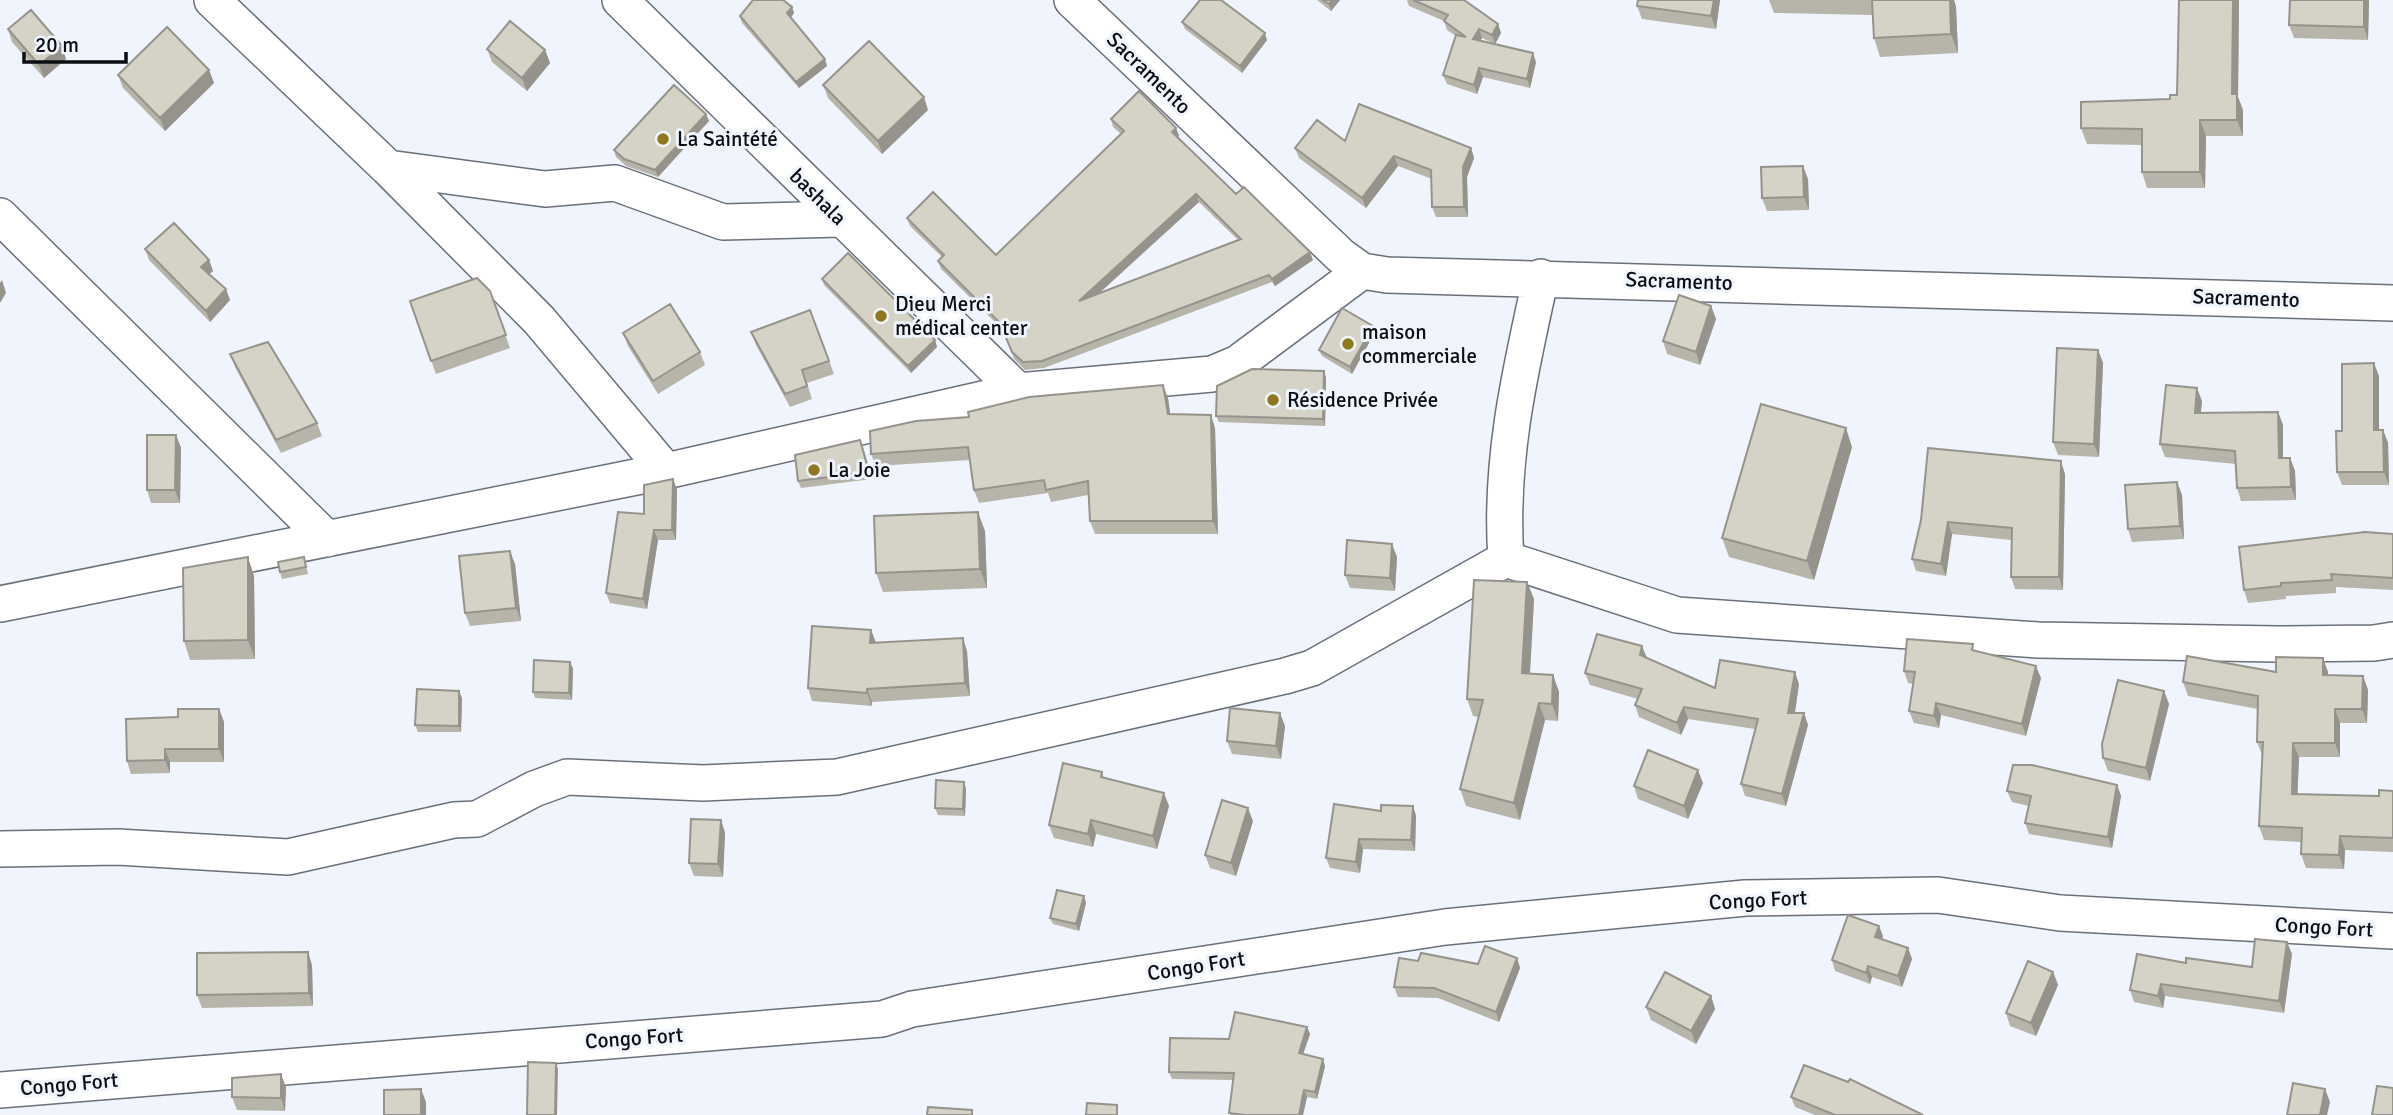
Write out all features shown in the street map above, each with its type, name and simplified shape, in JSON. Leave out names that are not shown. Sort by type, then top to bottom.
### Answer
[{"type":"street","points":[[212,0],[388,168],[539,320],[666,471]]},
{"type":"street","name":"bashala","points":[[620,0],[1018,391]]},
{"type":"street","name":"Sacramento","points":[[1072,0],[1341,257],[1362,271],[1387,275],[1541,277],[2393,303]]},
{"type":"street","points":[[388,168],[545,189],[615,183],[723,222],[840,219]]},
{"type":"street","points":[[0,216],[327,539]]},
{"type":"street","points":[[0,604],[666,471],[1018,391],[1212,374],[1224,370],[1362,271]]},
{"type":"street","points":[[1506,559],[1502,508],[1514,397],[1541,277]]},
{"type":"street","points":[[0,849],[118,847],[288,857],[454,820],[477,819],[534,789],[567,777],[703,783],[837,778],[1312,668],[1506,559],[1677,615],[2038,640],[2277,644],[2374,643],[2393,640]]},
{"type":"street","name":"Congo Fort","points":[[0,1090],[882,1019],[912,1009],[1445,927],[1745,898],[1938,895],[2060,914],[2393,931]]},
{"type":"building","points":[[753,0],[783,0],[792,7],[787,13],[825,59],[796,82],[740,16]]},
{"type":"building","points":[[1200,0],[1221,0],[1265,33],[1240,66],[1182,22]]},
{"type":"building","points":[[1413,0],[1464,0],[1498,24],[1492,35],[1479,29],[1473,39],[1533,53],[1527,79],[1479,68],[1474,85],[1443,75],[1456,35],[1466,37],[1444,21],[1448,15]]},
{"type":"building","points":[[1638,0],[1714,0],[1711,16],[1637,6]]},
{"type":"building","points":[[1872,0],[1950,0],[1951,34],[1874,38]]},
{"type":"building","points":[[2179,0],[2233,0],[2232,94],[2237,94],[2237,120],[2200,120],[2200,172],[2142,172],[2142,129],[2081,128],[2081,102],[2170,99],[2170,95],[2177,95]]},
{"type":"building","points":[[2290,0],[2364,0],[2364,27],[2289,25]]},
{"type":"building","points":[[31,10],[62,46],[39,65],[8,29]]},
{"type":"building","points":[[510,21],[545,50],[522,78],[487,49]]},
{"type":"building","points":[[167,27],[209,70],[160,118],[118,75]]},
{"type":"building","points":[[869,41],[924,97],[878,141],[823,85]]},
{"type":"building","name":"La Saintété","points":[[674,85],[706,114],[655,170],[624,159],[614,150]]},
{"type":"building","points":[[1139,91],[1176,128],[1172,132],[1236,194],[1244,187],[1310,252],[1272,279],[1269,275],[1042,361],[1023,362],[1012,352],[1000,323],[938,261],[944,255],[907,218],[933,192],[996,255],[1124,131],[1111,119]],"holes":[[[1196,194],[1241,239],[1079,301]]]},
{"type":"building","points":[[1359,104],[1471,148],[1463,167],[1464,207],[1432,207],[1431,170],[1394,156],[1362,198],[1295,148],[1317,120],[1345,141]]},
{"type":"building","points":[[1803,166],[1804,197],[1762,198],[1761,167]]},
{"type":"building","points":[[174,223],[209,260],[201,267],[226,289],[206,311],[145,249]]},
{"type":"building","name":"Dieu Merci médical center","points":[[848,253],[935,340],[908,366],[822,279]]},
{"type":"building","points":[[477,278],[490,291],[506,335],[431,361],[410,301]]},
{"type":"building","points":[[1679,295],[1711,306],[1696,352],[1663,341]]},
{"type":"building","points":[[670,304],[700,352],[653,381],[623,333]]},
{"type":"building","name":"maison commerciale","points":[[1342,308],[1373,326],[1350,367],[1319,350]]},
{"type":"building","points":[[810,310],[829,361],[802,370],[807,386],[785,394],[751,332]]},
{"type":"building","points":[[268,342],[317,423],[276,440],[230,354]]},
{"type":"building","points":[[2057,348],[2098,350],[2094,444],[2053,442]]},
{"type":"building","points":[[2374,363],[2374,430],[2383,430],[2384,472],[2337,472],[2336,431],[2342,431],[2342,364]]},
{"type":"building","name":"Résidence Privée","points":[[1252,369],[1324,371],[1323,419],[1216,416],[1217,386]]},
{"type":"building","points":[[1163,385],[1168,414],[1211,415],[1213,521],[1090,521],[1088,481],[1046,490],[1044,480],[974,490],[968,447],[871,454],[870,431],[916,421],[969,417],[968,412],[1029,397]]},
{"type":"building","points":[[2166,385],[2197,388],[2195,413],[2278,412],[2279,458],[2290,458],[2291,487],[2237,488],[2235,451],[2160,444]]},
{"type":"building","points":[[1761,404],[1846,428],[1807,561],[1722,538]]},
{"type":"building","points":[[147,435],[176,435],[175,490],[147,490]]},
{"type":"building","points":[[860,440],[869,472],[798,481],[795,455]]},
{"type":"building","points":[[1928,448],[2061,461],[2059,577],[2011,577],[2012,528],[1948,522],[1941,564],[1912,559],[1921,520]]},
{"type":"building","points":[[673,479],[672,530],[654,530],[643,599],[606,593],[618,512],[644,514],[644,485]]},
{"type":"building","points":[[2177,482],[2180,526],[2128,529],[2125,485]]},
{"type":"building","points":[[978,512],[980,569],[876,573],[874,516]]},
{"type":"building","points":[[2365,532],[2393,534],[2393,578],[2331,574],[2332,580],[2281,583],[2281,586],[2244,590],[2239,547]]},
{"type":"building","points":[[1347,540],[1392,544],[1390,578],[1345,575]]},
{"type":"building","points":[[510,551],[516,608],[465,613],[459,556]]},
{"type":"building","points":[[248,557],[248,640],[184,641],[183,568]]},
{"type":"building","points":[[304,557],[306,567],[280,572],[278,562]]},
{"type":"building","points":[[1474,580],[1527,582],[1522,673],[1553,675],[1552,704],[1539,703],[1514,803],[1460,789],[1483,700],[1467,699]]},
{"type":"building","points":[[812,626],[871,630],[870,643],[963,638],[965,683],[867,689],[867,693],[808,688]]},
{"type":"building","points":[[1597,634],[1642,646],[1640,655],[1715,688],[1720,660],[1795,672],[1788,713],[1804,713],[1782,794],[1741,784],[1758,719],[1684,707],[1677,723],[1635,705],[1642,689],[1585,673]]},
{"type":"building","points":[[1907,639],[1973,644],[1972,650],[2036,666],[2022,724],[1936,703],[1934,716],[1909,711],[1915,672],[1904,671]]},
{"type":"building","points":[[2187,656],[2276,672],[2276,657],[2323,658],[2323,675],[2363,676],[2362,709],[2335,709],[2335,743],[2293,743],[2292,794],[2379,796],[2379,790],[2393,791],[2393,838],[2340,836],[2339,855],[2301,854],[2302,828],[2259,826],[2263,742],[2257,742],[2258,696],[2183,682]]},
{"type":"building","points":[[534,660],[570,662],[569,693],[533,692]]},
{"type":"building","points":[[2118,680],[2164,691],[2146,768],[2103,758],[2102,744]]},
{"type":"building","points":[[417,689],[459,691],[459,726],[415,725]]},
{"type":"building","points":[[1230,708],[1280,713],[1276,746],[1227,741]]},
{"type":"building","points":[[178,709],[219,709],[219,749],[165,749],[165,760],[127,761],[126,719],[178,717]]},
{"type":"building","points":[[1648,750],[1698,770],[1684,806],[1634,786]]},
{"type":"building","points":[[1063,763],[1102,772],[1101,777],[1164,793],[1153,836],[1091,820],[1088,834],[1049,825]]},
{"type":"building","points":[[2013,765],[2032,765],[2117,785],[2108,837],[2025,823],[2031,796],[2007,791]]},
{"type":"building","points":[[936,780],[964,782],[963,809],[935,808]]},
{"type":"building","points":[[1222,800],[1248,808],[1231,863],[1205,855]]},
{"type":"building","points":[[1334,804],[1381,811],[1381,805],[1413,806],[1411,840],[1359,839],[1356,862],[1326,858]]},
{"type":"building","points":[[691,819],[721,820],[718,864],[689,863]]},
{"type":"building","points":[[1057,890],[1084,896],[1076,924],[1050,918]]},
{"type":"building","points":[[1848,915],[1879,926],[1875,937],[1908,948],[1898,976],[1868,966],[1866,973],[1832,960]]},
{"type":"building","points":[[2255,939],[2287,942],[2279,1001],[2161,984],[2158,996],[2130,990],[2137,954],[2186,963],[2186,958],[2252,967]]},
{"type":"building","points":[[1485,946],[1517,958],[1496,1012],[1434,988],[1394,987],[1399,958],[1418,961],[1421,953],[1478,964]]},
{"type":"building","points":[[308,952],[309,993],[197,995],[197,953]]},
{"type":"building","points":[[2028,961],[2053,972],[2031,1023],[2006,1013]]},
{"type":"building","points":[[1665,972],[1711,996],[1691,1031],[1646,1007]]},
{"type":"building","points":[[1235,1012],[1307,1027],[1299,1053],[1323,1059],[1315,1092],[1304,1090],[1299,1115],[1229,1113],[1234,1073],[1169,1072],[1170,1038],[1229,1039]]},
{"type":"building","points":[[528,1062],[556,1063],[555,1115],[527,1115]]},
{"type":"building","points":[[1804,1065],[1848,1082],[1850,1079],[1923,1115],[1835,1115],[1791,1097]]},
{"type":"building","points":[[281,1074],[281,1098],[232,1097],[232,1078]]},
{"type":"building","points":[[2293,1083],[2325,1089],[2320,1115],[2287,1115]]},
{"type":"building","points":[[2377,1086],[2393,1088],[2393,1115],[2372,1115]]},
{"type":"building","points":[[421,1089],[421,1115],[384,1115],[384,1090]]},
{"type":"building","points":[[1087,1103],[1117,1105],[1117,1115],[1086,1115]]},
{"type":"building","points":[[928,1107],[972,1110],[972,1115],[927,1115]]},
{"type":"place","name":"La Saintété","points":[[663,139]]},
{"type":"place","name":"Dieu Merci médical center","points":[[881,316]]},
{"type":"place","name":"maison commerciale","points":[[1348,344]]},
{"type":"place","name":"Résidence Privée","points":[[1273,400]]},
{"type":"place","name":"La Joie","points":[[814,470]]}]
